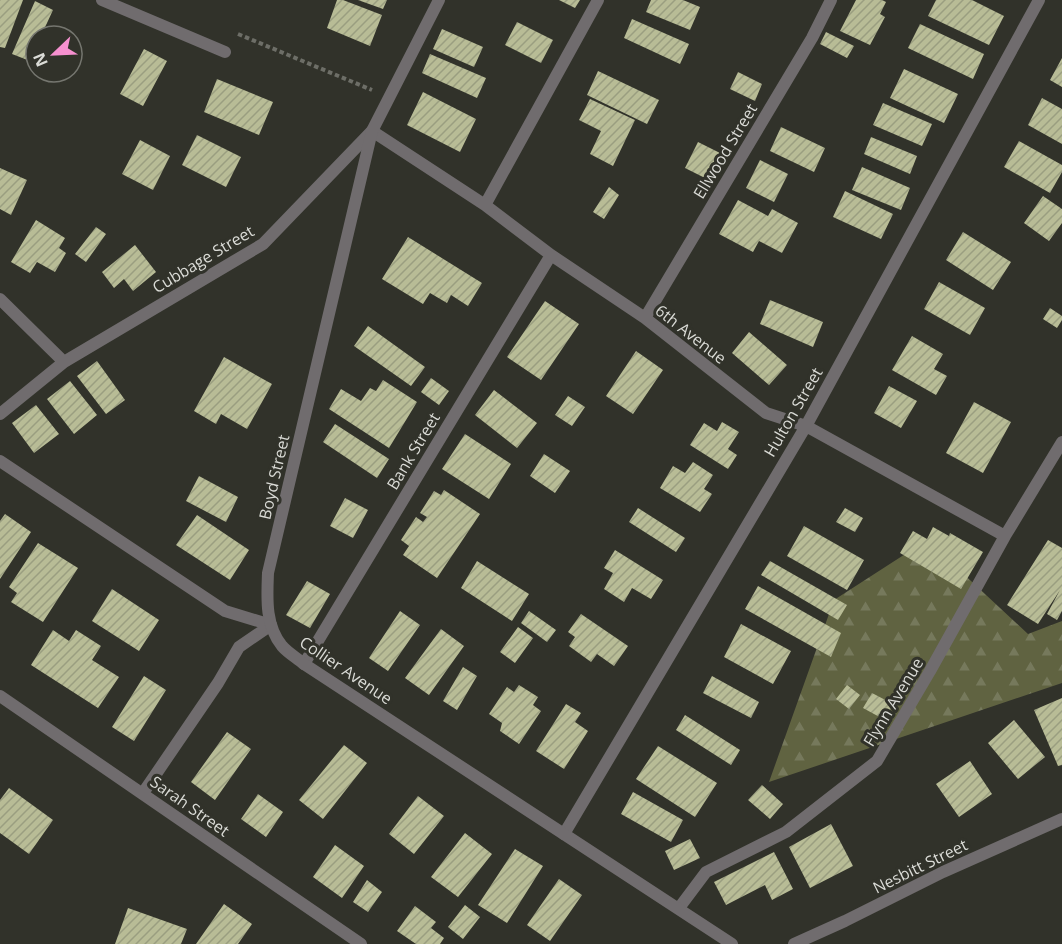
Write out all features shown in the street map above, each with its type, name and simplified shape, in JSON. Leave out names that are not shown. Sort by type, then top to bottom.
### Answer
[{"type":"street","points":[[102,0],[225,52]]},
{"type":"street","name":"Cubbage Street","points":[[0,414],[64,362],[263,243],[372,130],[440,0]]},
{"type":"street","points":[[485,205],[598,0]]},
{"type":"street","name":"Ellwood Street","points":[[645,318],[812,38],[831,0]]},
{"type":"street","name":"Hulton Street","points":[[564,834],[806,426],[1039,0]]},
{"type":"street","name":"6th Avenue","points":[[372,130],[485,205],[551,255],[645,318],[766,413],[806,426],[1005,536]]},
{"type":"street","name":"Boyd Street","points":[[271,625],[267,600],[268,573],[372,130]]},
{"type":"street","name":"Bank Street","points":[[304,664],[551,255]]},
{"type":"street","points":[[0,299],[64,362]]},
{"type":"street","name":"Flynn Avenue","points":[[679,908],[706,872],[786,832],[877,761],[1005,536],[1062,442]]},
{"type":"street","points":[[0,461],[225,611],[271,625]]},
{"type":"street","points":[[143,793],[218,683],[239,647],[271,625]]},
{"type":"street","name":"Collier Avenue","points":[[271,625],[282,646],[304,664],[732,944]]},
{"type":"street","name":"Sarah Street","points":[[0,696],[361,944]]},
{"type":"street","name":"Nesbitt Street","points":[[794,944],[943,872],[1062,819]]},
{"type":"path","points":[[225,52],[236,33],[389,97]]},
{"type":"green space","points":[[927,540],[1028,634],[1062,621],[1062,683],[769,782],[834,600]]},
{"type":"building","points":[[0,0],[23,0],[5,48],[0,47]]},
{"type":"building","points":[[337,0],[343,0],[382,15],[370,46],[327,28]]},
{"type":"building","points":[[358,0],[387,0],[383,9]]},
{"type":"building","points":[[559,0],[580,0],[575,8]]},
{"type":"building","points":[[651,0],[683,0],[700,7],[690,30],[646,12]]},
{"type":"building","points":[[856,0],[886,2],[880,14],[885,17],[870,45],[840,31]]},
{"type":"building","points":[[936,0],[972,0],[1004,16],[989,45],[928,16]]},
{"type":"building","points":[[35,1],[53,10],[47,24],[25,24]]},
{"type":"building","points":[[632,19],[689,44],[680,64],[624,38]]},
{"type":"building","points":[[517,22],[553,40],[541,63],[505,45]]},
{"type":"building","points":[[920,24],[984,54],[973,79],[908,48]]},
{"type":"building","points":[[24,26],[24,59],[12,54]]},
{"type":"building","points":[[442,29],[483,47],[474,67],[433,49]]},
{"type":"building","points":[[826,32],[854,46],[847,58],[820,44]]},
{"type":"building","points":[[144,49],[167,61],[143,106],[120,94]]},
{"type":"building","points":[[430,54],[486,78],[477,98],[422,73]]},
{"type":"building","points":[[1062,58],[1062,87],[1050,80]]},
{"type":"building","points":[[904,69],[958,94],[944,123],[890,98]]},
{"type":"building","points":[[598,71],[659,100],[647,124],[587,95]]},
{"type":"building","points":[[738,72],[762,84],[755,101],[730,89]]},
{"type":"building","points":[[217,79],[273,102],[259,135],[204,112]]},
{"type":"building","points":[[423,92],[476,119],[460,152],[407,125]]},
{"type":"building","points":[[1042,98],[1062,109],[1062,144],[1028,125]]},
{"type":"building","points":[[590,99],[635,120],[613,166],[590,154],[601,131],[579,120]]},
{"type":"building","points":[[883,103],[932,124],[922,146],[873,125]]},
{"type":"building","points":[[781,127],[825,148],[814,172],[770,151]]},
{"type":"building","points":[[197,135],[241,157],[226,187],[182,165]]},
{"type":"building","points":[[871,137],[917,156],[910,174],[864,154]]},
{"type":"building","points":[[140,140],[170,156],[153,190],[122,174]]},
{"type":"building","points":[[1019,141],[1062,165],[1062,172],[1050,193],[1004,167]]},
{"type":"building","points":[[698,142],[720,153],[707,179],[685,168]]},
{"type":"building","points":[[760,160],[788,174],[774,202],[746,188]]},
{"type":"building","points":[[862,167],[910,188],[901,210],[852,190]]},
{"type":"building","points":[[0,168],[27,180],[11,215],[0,209]]},
{"type":"building","points":[[609,187],[619,195],[604,219],[593,212]]},
{"type":"building","points":[[845,191],[893,214],[881,239],[833,217]]},
{"type":"building","points":[[1043,196],[1062,209],[1062,223],[1049,241],[1024,223]]},
{"type":"building","points":[[738,200],[768,216],[772,209],[798,223],[782,253],[759,241],[753,252],[719,234]]},
{"type":"building","points":[[36,220],[65,238],[59,248],[66,253],[55,272],[37,262],[30,273],[11,262]]},
{"type":"building","points":[[96,227],[106,234],[86,262],[75,254]]},
{"type":"building","points":[[963,232],[1011,262],[993,290],[946,260]]},
{"type":"building","points":[[408,237],[482,283],[468,306],[451,295],[447,303],[430,293],[423,304],[382,279]]},
{"type":"building","points":[[135,245],[156,272],[133,291],[124,279],[114,288],[102,272]]},
{"type":"building","points":[[939,282],[985,308],[970,335],[924,309]]},
{"type":"building","points":[[770,300],[823,322],[813,347],[760,324]]},
{"type":"building","points":[[545,301],[579,324],[541,380],[507,357]]},
{"type":"building","points":[[1050,308],[1062,316],[1057,328],[1043,319]]},
{"type":"building","points":[[368,326],[425,367],[411,386],[354,346]]},
{"type":"building","points":[[749,332],[787,365],[769,385],[732,353]]},
{"type":"building","points":[[912,336],[943,354],[934,369],[947,376],[936,395],[892,370]]},
{"type":"building","points":[[636,351],[663,370],[633,414],[606,396]]},
{"type":"building","points":[[224,357],[272,384],[247,429],[221,414],[216,424],[194,411]]},
{"type":"building","points":[[97,361],[125,400],[106,414],[77,376]]},
{"type":"building","points":[[431,378],[449,391],[439,405],[421,392]]},
{"type":"building","points":[[383,380],[417,402],[389,448],[329,409],[341,389],[361,401],[370,388],[376,391]]},
{"type":"building","points":[[70,381],[97,415],[74,434],[47,399]]},
{"type":"building","points":[[889,386],[917,401],[901,428],[874,413]]},
{"type":"building","points":[[494,390],[537,423],[517,448],[475,415]]},
{"type":"building","points":[[568,396],[585,407],[572,426],[555,415]]},
{"type":"building","points":[[974,402],[1011,422],[983,473],[946,453]]},
{"type":"building","points":[[36,405],[59,434],[34,453],[12,423]]},
{"type":"building","points":[[722,422],[739,432],[728,449],[737,455],[728,469],[690,445],[704,423],[717,431]]},
{"type":"building","points":[[335,424],[389,459],[377,478],[323,442]]},
{"type":"building","points":[[465,434],[511,464],[489,499],[442,469]]},
{"type":"building","points":[[544,454],[570,471],[555,493],[530,476]]},
{"type":"building","points":[[693,462],[713,475],[704,489],[712,494],[700,512],[660,488],[673,466],[685,473]]},
{"type":"building","points":[[199,476],[238,497],[226,522],[186,501]]},
{"type":"building","points":[[444,490],[480,514],[437,578],[403,555],[409,546],[401,540],[416,517],[423,522],[427,517],[420,513],[434,491],[441,495]]},
{"type":"building","points":[[345,498],[368,510],[353,538],[330,526]]},
{"type":"building","points":[[638,508],[685,538],[676,552],[629,522]]},
{"type":"building","points":[[845,508],[863,518],[855,532],[836,522]]},
{"type":"building","points":[[5,514],[31,532],[0,579],[0,521]]},
{"type":"building","points":[[197,515],[249,550],[230,580],[176,545]]},
{"type":"building","points":[[804,526],[864,560],[847,590],[787,556]]},
{"type":"building","points":[[933,527],[949,536],[950,533],[983,552],[961,589],[900,553],[913,531],[927,539]]},
{"type":"building","points":[[1048,540],[1062,548],[1062,611],[1057,620],[1047,614],[1060,590],[1038,624],[1007,605]]},
{"type":"building","points":[[38,543],[78,568],[43,622],[11,602],[17,593],[9,587]]},
{"type":"building","points":[[615,550],[663,580],[651,599],[632,588],[624,602],[604,589],[613,573],[604,568]]},
{"type":"building","points":[[477,561],[529,594],[512,621],[461,588]]},
{"type":"building","points":[[770,561],[847,605],[838,620],[761,575]]},
{"type":"building","points":[[307,581],[330,594],[310,628],[286,615]]},
{"type":"building","points":[[758,586],[841,633],[831,657],[745,609]]},
{"type":"building","points":[[112,589],[159,620],[139,651],[92,621]]},
{"type":"building","points":[[400,611],[420,625],[388,671],[369,658]]},
{"type":"building","points":[[529,611],[556,630],[547,642],[521,623]]},
{"type":"building","points":[[581,614],[628,646],[614,666],[597,654],[591,662],[569,646],[575,637],[568,632]]},
{"type":"building","points":[[741,624],[791,651],[773,684],[724,657]]},
{"type":"building","points":[[518,627],[533,638],[515,663],[500,652]]},
{"type":"building","points":[[441,629],[464,646],[429,695],[405,678]]},
{"type":"building","points":[[53,630],[69,641],[76,630],[101,646],[92,660],[119,677],[98,708],[31,665]]},
{"type":"building","points":[[463,667],[477,676],[457,710],[443,701]]},
{"type":"building","points":[[144,676],[166,690],[134,741],[112,727]]},
{"type":"building","points":[[712,676],[759,702],[751,718],[703,693]]},
{"type":"building","points":[[519,685],[538,697],[533,705],[541,711],[519,744],[500,731],[502,723],[489,714],[507,687],[514,692]]},
{"type":"building","points":[[847,685],[860,695],[849,709],[836,699]]},
{"type":"building","points":[[872,693],[893,704],[885,720],[863,708]]},
{"type":"building","points":[[1062,698],[1062,765],[1058,766],[1034,710]]},
{"type":"building","points":[[566,704],[581,713],[575,722],[588,731],[564,769],[536,751]]},
{"type":"building","points":[[685,715],[740,750],[731,765],[676,730]]},
{"type":"building","points":[[1014,720],[1045,757],[1018,779],[988,743]]},
{"type":"building","points":[[227,732],[251,749],[215,800],[191,782]]},
{"type":"building","points":[[344,745],[367,763],[323,819],[299,800]]},
{"type":"building","points":[[658,746],[717,783],[695,817],[636,779]]},
{"type":"building","points":[[970,761],[992,794],[959,817],[936,784]]},
{"type":"building","points":[[762,785],[783,804],[770,819],[748,800]]},
{"type":"building","points":[[9,788],[53,820],[29,854],[0,833],[0,800]]},
{"type":"building","points":[[633,792],[683,820],[671,842],[621,814]]},
{"type":"building","points":[[258,794],[283,812],[266,837],[241,819]]},
{"type":"building","points":[[418,796],[444,816],[414,854],[389,834]]},
{"type":"building","points":[[831,824],[853,866],[810,888],[789,847]]},
{"type":"building","points":[[465,833],[492,854],[458,897],[431,877]]},
{"type":"building","points":[[690,839],[700,858],[674,870],[665,851]]},
{"type":"building","points":[[335,845],[364,866],[342,898],[313,877]]},
{"type":"building","points":[[515,849],[543,866],[507,923],[478,905]]},
{"type":"building","points":[[774,852],[793,889],[772,900],[765,885],[726,905],[714,882]]},
{"type":"building","points":[[559,879],[582,895],[550,941],[527,925]]},
{"type":"building","points":[[367,880],[382,892],[368,912],[353,902]]},
{"type":"building","points":[[224,904],[252,924],[238,944],[196,944]]},
{"type":"building","points":[[465,905],[480,917],[463,939],[448,927]]},
{"type":"building","points":[[415,906],[436,922],[431,928],[444,938],[440,944],[416,944],[397,931]]},
{"type":"building","points":[[128,908],[187,929],[181,944],[115,944]]}]
